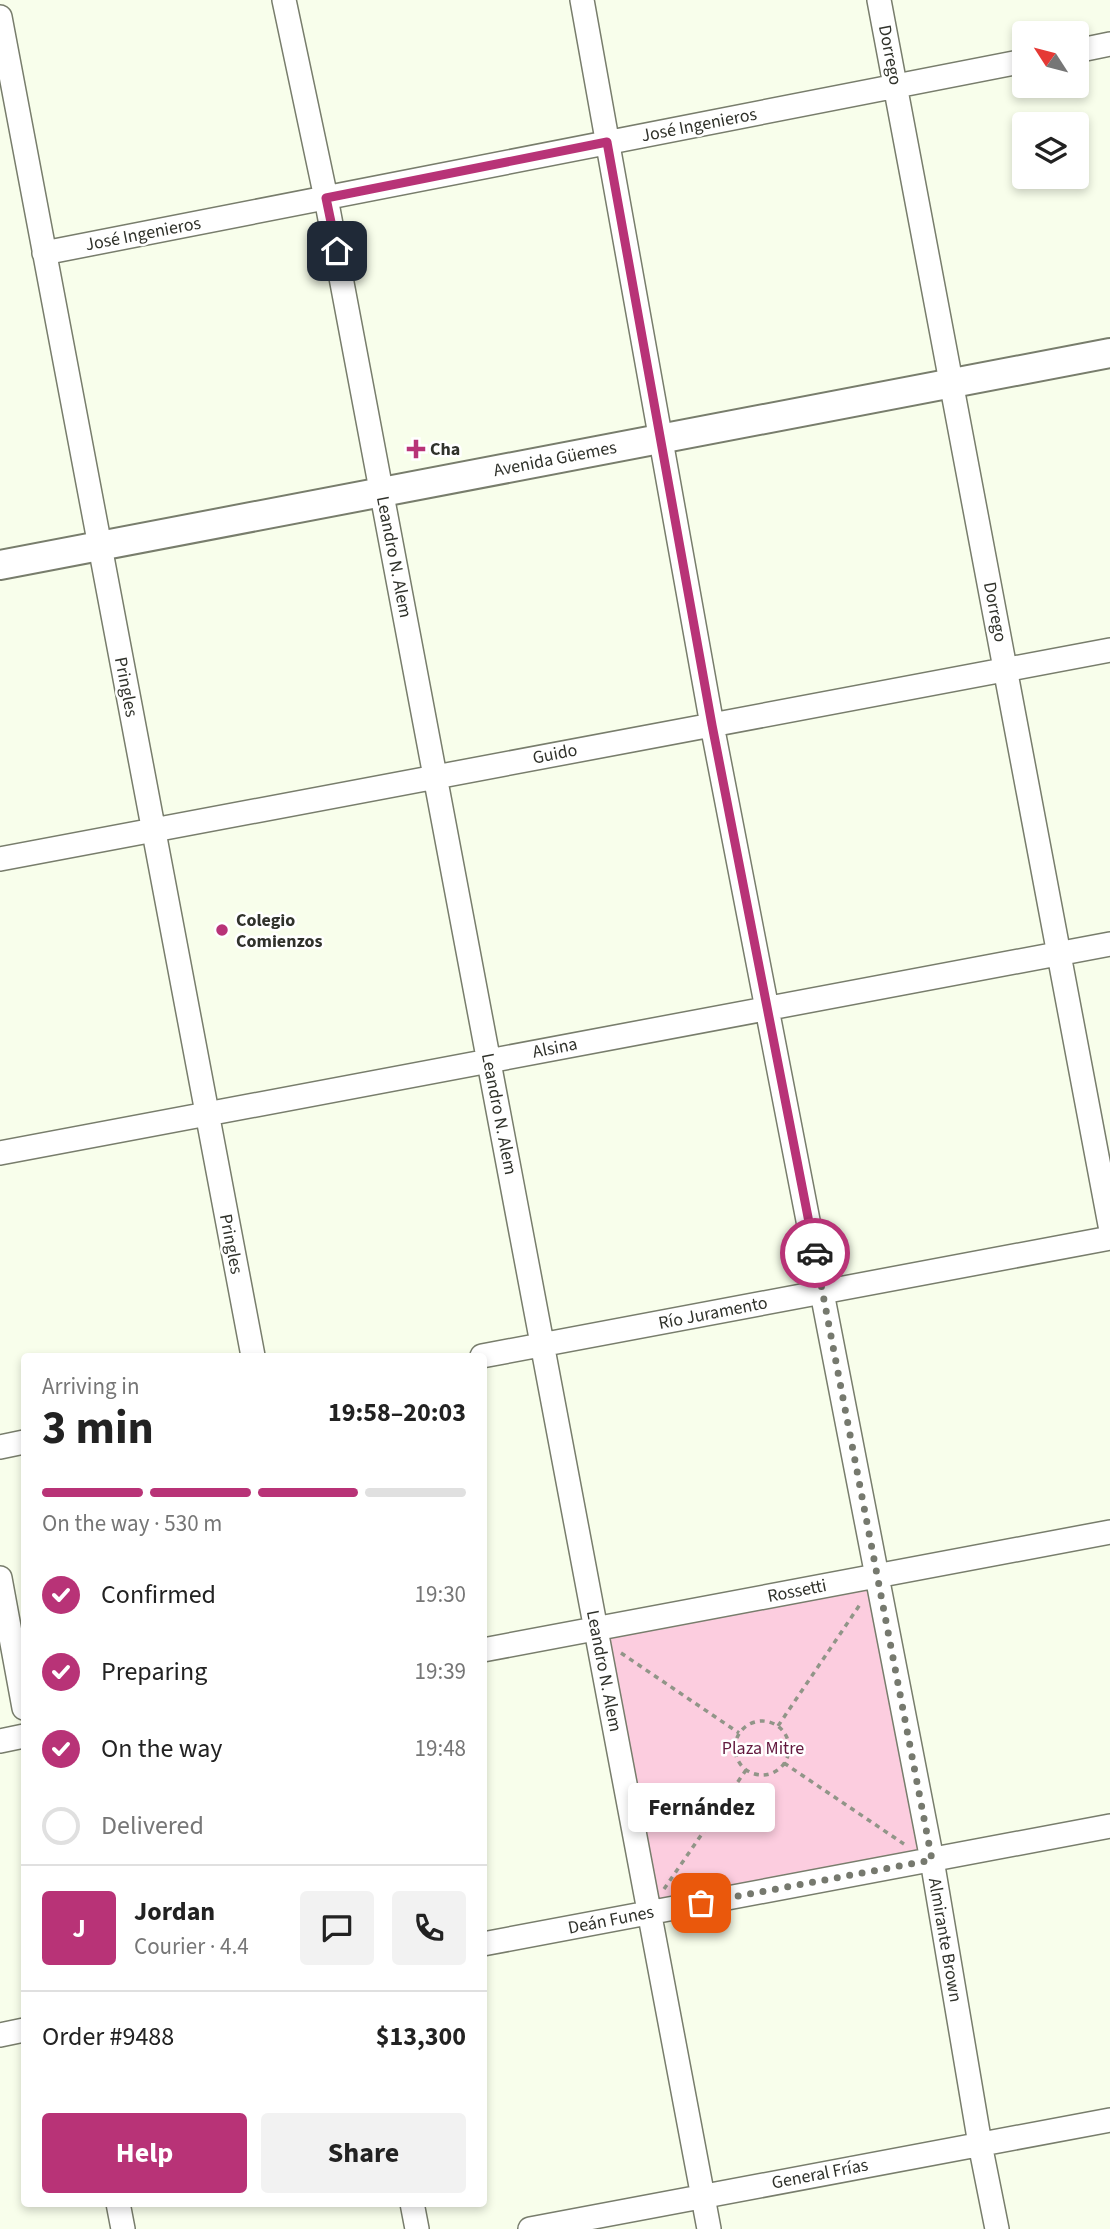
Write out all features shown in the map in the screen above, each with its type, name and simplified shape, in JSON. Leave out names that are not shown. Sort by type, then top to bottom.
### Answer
[{"type":"main road","name":"Avenida Güemes","points":[[0,565],[1110,353]]},
{"type":"street","name":"Leandro N. Alem","points":[[284,0],[326,198],[596,1629],[655,1903],[709,2229]]},
{"type":"street","name":"Almirante Brown","points":[[582,0],[712,725],[932,1860],[997,2229]]},
{"type":"street","name":"Dorrego","points":[[879,0],[1110,1225]]},
{"type":"street","name":"Pringles","points":[[0,17],[252,1353]]},
{"type":"street","points":[[1089,48],[1110,44]]},
{"type":"street","name":"José Ingenieros","points":[[44,253],[1012,63]]},
{"type":"street","name":"Guido","points":[[0,859],[1110,650]]},
{"type":"street","name":"Alsina","points":[[0,1153],[1110,944]]},
{"type":"street","name":"Río Juramento","points":[[487,1355],[1110,1238]]},
{"type":"street","points":[[0,1447],[21,1443]]},
{"type":"street","name":"Rossetti","points":[[487,1649],[1110,1532]]},
{"type":"street","points":[[0,1578],[21,1693]]},
{"type":"street","points":[[0,1741],[21,1737]]},
{"type":"street","name":"Deán Funes","points":[[487,1943],[655,1903],[932,1860],[1110,1826]]},
{"type":"street","points":[[0,2035],[21,2031]]},
{"type":"street","name":"General Frías","points":[[530,2229],[1110,2120]]},
{"type":"street","points":[[119,2207],[122,2229]]},
{"type":"street","points":[[413,2207],[417,2229]]},
{"type":"path","points":[[778,1726],[862,1602]]},
{"type":"path","points":[[616,1649],[740,1733]]},
{"type":"path","points":[[765,1721],[778,1726],[784,1732],[789,1747],[784,1763],[774,1772],[767,1774],[746,1770],[738,1759],[735,1746],[740,1733],[744,1727],[758,1722],[765,1721]]},
{"type":"path","points":[[784,1763],[909,1847]]},
{"type":"path","points":[[655,1903],[746,1770]]},
{"type":"green space","name":"Plaza Mitre","points":[[874,1586],[926,1858],[651,1908],[601,1639]]},
{"type":"way so far","points":[[701,1903],[932,1860],[815,1253]]},
{"type":"place","name":"Cha","points":[[416,449]]},
{"type":"place","name":"Colegio Comienzos","points":[[222,930]]},
{"type":"place","name":"Fernández","points":[[701,1903]]},
{"type":"route","points":[[337,251],[326,198],[607,142],[712,725],[815,1253]]}]
